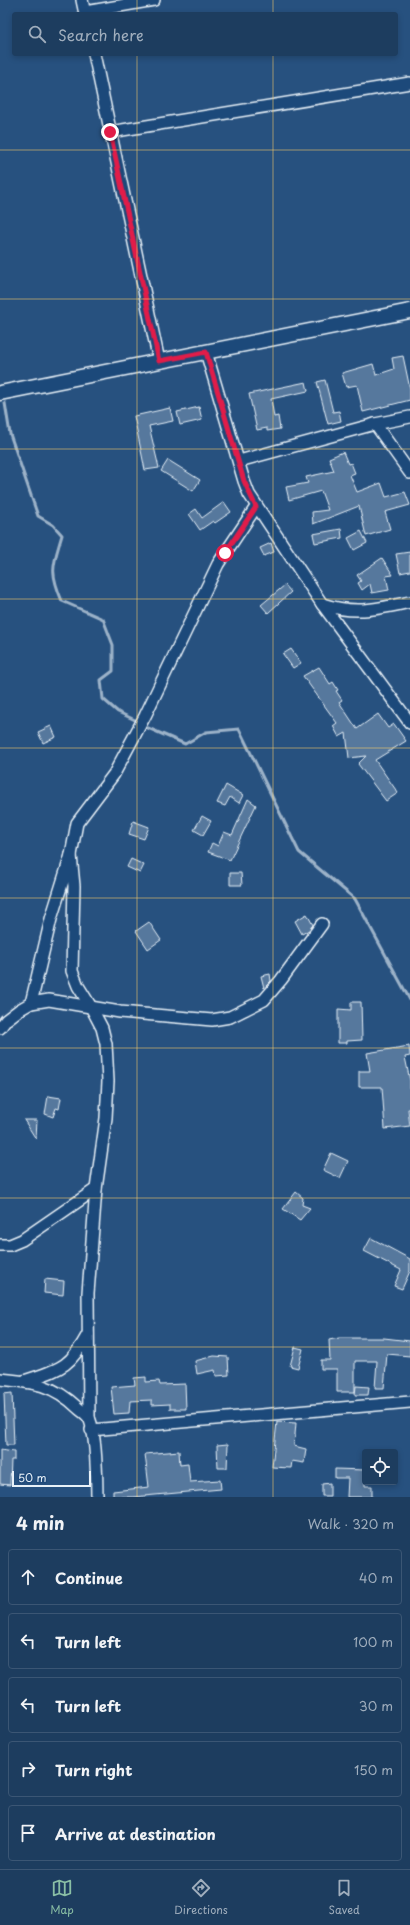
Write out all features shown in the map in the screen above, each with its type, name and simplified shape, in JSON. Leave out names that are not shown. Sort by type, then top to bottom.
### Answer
[{"type":"street","points":[[82,0],[85,12]]},
{"type":"street","points":[[90,12],[154,0]]},
{"type":"street","points":[[94,56],[159,361]]},
{"type":"street","points":[[110,132],[410,83]]},
{"type":"street","points":[[0,392],[410,311]]},
{"type":"street","points":[[206,352],[244,481],[256,507],[322,604],[410,723]]},
{"type":"street","points":[[239,462],[375,424],[410,417]]},
{"type":"street","points":[[375,424],[410,473]]},
{"type":"street","points":[[31,1002],[51,920],[71,855],[77,823],[114,774],[145,716],[218,564],[256,507]]},
{"type":"street","points":[[322,604],[339,609],[354,611],[375,610],[410,602]]},
{"type":"street","points":[[71,855],[74,886],[72,972],[78,986],[91,1006],[102,1028],[106,1044],[108,1081],[106,1118],[96,1189],[88,1293],[89,1418],[97,1497]]},
{"type":"street","points":[[0,1028],[6,1020],[31,1002],[48,1000],[120,1012],[181,1018],[212,1020],[230,1017],[264,1000],[281,980],[322,924]]},
{"type":"street","points":[[0,1245],[10,1245],[22,1240],[96,1189]]},
{"type":"street","points":[[24,1381],[61,1368],[70,1362],[78,1353],[89,1332]]},
{"type":"street","points":[[0,1379],[24,1381],[49,1387],[63,1394],[89,1418]]},
{"type":"street","points":[[91,1430],[410,1402]]},
{"type":"building","points":[[403,356],[410,389],[410,400],[363,412],[357,385],[346,387],[342,373],[373,364],[376,375],[394,369],[392,358]]},
{"type":"building","points":[[325,380],[333,412],[339,411],[341,421],[328,424],[317,382]]},
{"type":"building","points":[[306,382],[308,391],[271,399],[274,417],[278,416],[280,429],[267,431],[267,428],[257,430],[249,394]]},
{"type":"building","points":[[199,407],[202,420],[180,425],[177,412]]},
{"type":"building","points":[[170,408],[173,421],[149,426],[159,468],[145,470],[134,416]]},
{"type":"building","points":[[343,452],[348,464],[351,463],[355,473],[350,475],[357,492],[381,483],[386,497],[405,492],[410,505],[385,512],[390,529],[366,536],[359,506],[313,524],[312,512],[328,510],[321,491],[289,500],[286,487],[308,483],[306,477],[334,471],[329,458]]},
{"type":"building","points":[[168,460],[200,480],[193,491],[161,471]]},
{"type":"building","points":[[224,502],[231,512],[215,523],[213,521],[200,530],[189,514],[196,509],[202,518]]},
{"type":"building","points":[[341,529],[342,538],[315,543],[313,534]]},
{"type":"building","points":[[361,531],[367,543],[354,550],[348,538]]},
{"type":"building","points":[[271,543],[274,552],[264,556],[260,548]]},
{"type":"building","points":[[410,552],[410,571],[400,573],[396,554]]},
{"type":"building","points":[[382,558],[393,575],[386,576],[389,590],[372,593],[370,584],[362,590],[358,583],[361,581],[357,575]]},
{"type":"building","points":[[285,585],[291,592],[268,613],[261,605]]},
{"type":"building","points":[[291,649],[301,663],[293,668],[283,654]]},
{"type":"building","points":[[319,667],[330,684],[333,682],[338,690],[336,691],[342,700],[339,702],[357,729],[378,714],[388,728],[394,724],[406,741],[375,760],[398,793],[386,801],[358,764],[366,756],[349,758],[346,733],[339,737],[333,726],[337,723],[303,676]]},
{"type":"building","points":[[51,726],[56,737],[43,743],[38,732]]},
{"type":"building","points":[[226,785],[243,795],[239,803],[230,797],[225,806],[217,803]]},
{"type":"building","points":[[248,799],[256,805],[230,860],[208,852],[212,843],[218,846],[224,832],[232,835]]},
{"type":"building","points":[[202,816],[211,821],[203,835],[194,830]]},
{"type":"building","points":[[133,821],[149,827],[144,839],[129,834]]},
{"type":"building","points":[[131,859],[144,865],[140,873],[127,867]]},
{"type":"building","points":[[230,873],[241,873],[242,885],[230,885]]},
{"type":"building","points":[[307,914],[313,925],[309,930],[302,934],[295,921]]},
{"type":"building","points":[[149,922],[161,940],[148,949],[136,931]]},
{"type":"building","points":[[270,974],[271,981],[264,988],[261,976]]},
{"type":"building","points":[[351,1002],[361,1002],[362,1040],[338,1043],[338,1009],[351,1010]]},
{"type":"building","points":[[409,1046],[410,1056],[405,1057],[410,1081],[410,1109],[408,1109],[410,1126],[385,1129],[382,1087],[359,1087],[359,1071],[370,1071],[367,1053]]},
{"type":"building","points":[[48,1096],[61,1098],[59,1109],[56,1108],[53,1117],[45,1114]]},
{"type":"building","points":[[24,1120],[37,1120],[36,1139]]},
{"type":"building","points":[[331,1153],[348,1161],[340,1178],[323,1170]]},
{"type":"building","points":[[296,1192],[303,1198],[302,1205],[310,1208],[300,1220],[283,1209]]},
{"type":"building","points":[[371,1238],[410,1259],[410,1271],[402,1289],[394,1286],[401,1270],[364,1251]]},
{"type":"building","points":[[45,1279],[64,1281],[63,1295],[44,1293]]},
{"type":"building","points":[[339,1338],[384,1338],[410,1341],[410,1356],[387,1354],[384,1388],[375,1388],[377,1361],[355,1361],[355,1392],[337,1392],[337,1369],[321,1369],[321,1360],[330,1360],[329,1340]]},
{"type":"building","points":[[295,1347],[303,1349],[298,1368],[290,1366]]},
{"type":"building","points":[[214,1356],[228,1357],[229,1375],[216,1376],[215,1370],[197,1374],[195,1361]]},
{"type":"building","points":[[146,1377],[146,1382],[159,1381],[160,1385],[185,1384],[186,1409],[170,1409],[170,1404],[152,1405],[152,1400],[130,1401],[129,1413],[114,1414],[111,1387],[135,1385],[134,1378]]},
{"type":"building","points":[[356,1386],[369,1387],[368,1395],[355,1395]]},
{"type":"building","points":[[12,1393],[14,1445],[6,1445],[4,1394]]},
{"type":"building","points":[[277,1422],[296,1423],[294,1446],[306,1449],[304,1463],[292,1461],[291,1468],[272,1467]]},
{"type":"building","points":[[228,1444],[227,1468],[218,1468],[217,1445]]},
{"type":"building","points":[[0,1450],[14,1452],[14,1460],[11,1460],[10,1485],[0,1484]]},
{"type":"building","points":[[179,1451],[180,1465],[188,1464],[190,1482],[220,1480],[221,1489],[133,1497],[113,1497],[113,1491],[149,1487],[145,1454]]},
{"type":"building","points":[[335,1469],[362,1470],[362,1485],[372,1486],[372,1497],[347,1497],[348,1478],[335,1478]]},
{"type":"building","points":[[330,1483],[330,1496],[322,1496],[322,1484]]},
{"type":"waterway","points":[[5,403],[10,434],[38,516],[53,525],[62,535],[56,554],[54,568],[55,582],[62,601],[103,619],[113,645],[113,671],[101,680],[103,699],[118,712],[135,720]]},
{"type":"waterway","points":[[148,728],[185,744],[206,732],[239,729],[299,852],[355,899],[410,1000]]},
{"type":"route","points":[[110,132],[159,361],[206,352],[244,481],[256,507],[225,553]]}]
